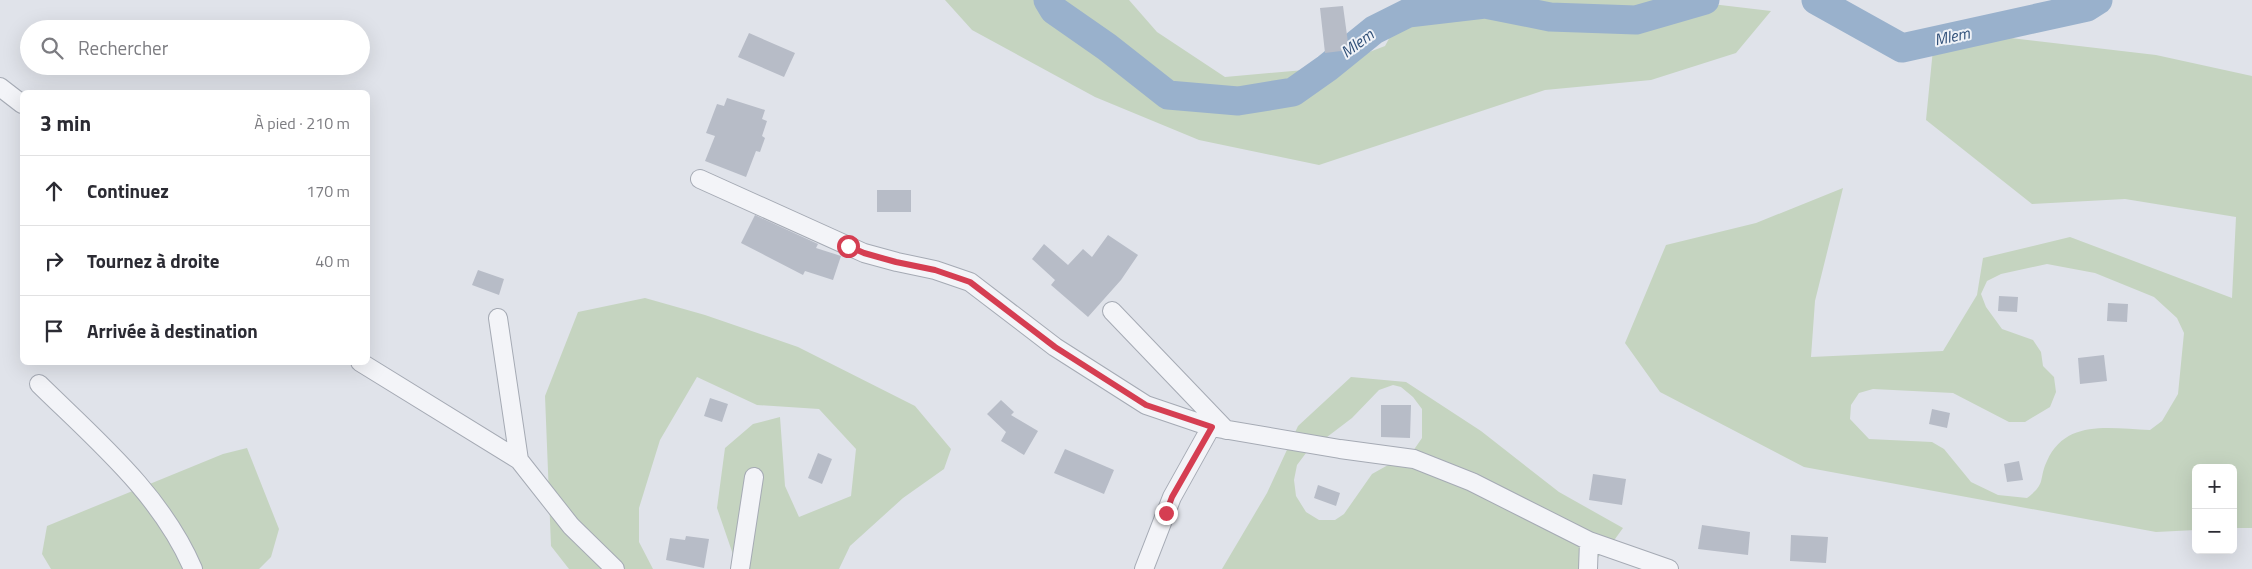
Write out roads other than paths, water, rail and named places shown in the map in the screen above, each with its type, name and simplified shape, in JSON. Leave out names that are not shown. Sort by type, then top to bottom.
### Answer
[{"type":"street","points":[[0,87],[20,102]]},
{"type":"street","points":[[700,180],[864,253],[935,270],[970,282],[1055,347],[1146,405],[1219,429],[1414,459],[1472,482],[1590,541],[1668,569]]},
{"type":"street","points":[[1112,311],[1219,429]]},
{"type":"street","points":[[498,318],[519,460]]},
{"type":"street","points":[[365,365],[519,460],[571,526],[615,569]]},
{"type":"street","points":[[39,384],[114,456],[158,509],[181,542],[192,569]]},
{"type":"street","points":[[1144,569],[1172,497],[1219,429]]},
{"type":"street","points":[[740,569],[754,477]]},
{"type":"street","points":[[1588,569],[1590,541]]},
{"type":"waterway","name":"Mlem","points":[[1048,0],[1054,10],[1107,47],[1168,95],[1238,101],[1293,92],[1327,68],[1374,30],[1408,13],[1485,4],[1550,17],[1636,20],[1705,0]]},
{"type":"waterway","name":"Mlem","points":[[1816,0],[1902,48],[2087,7],[2098,0]]}]
